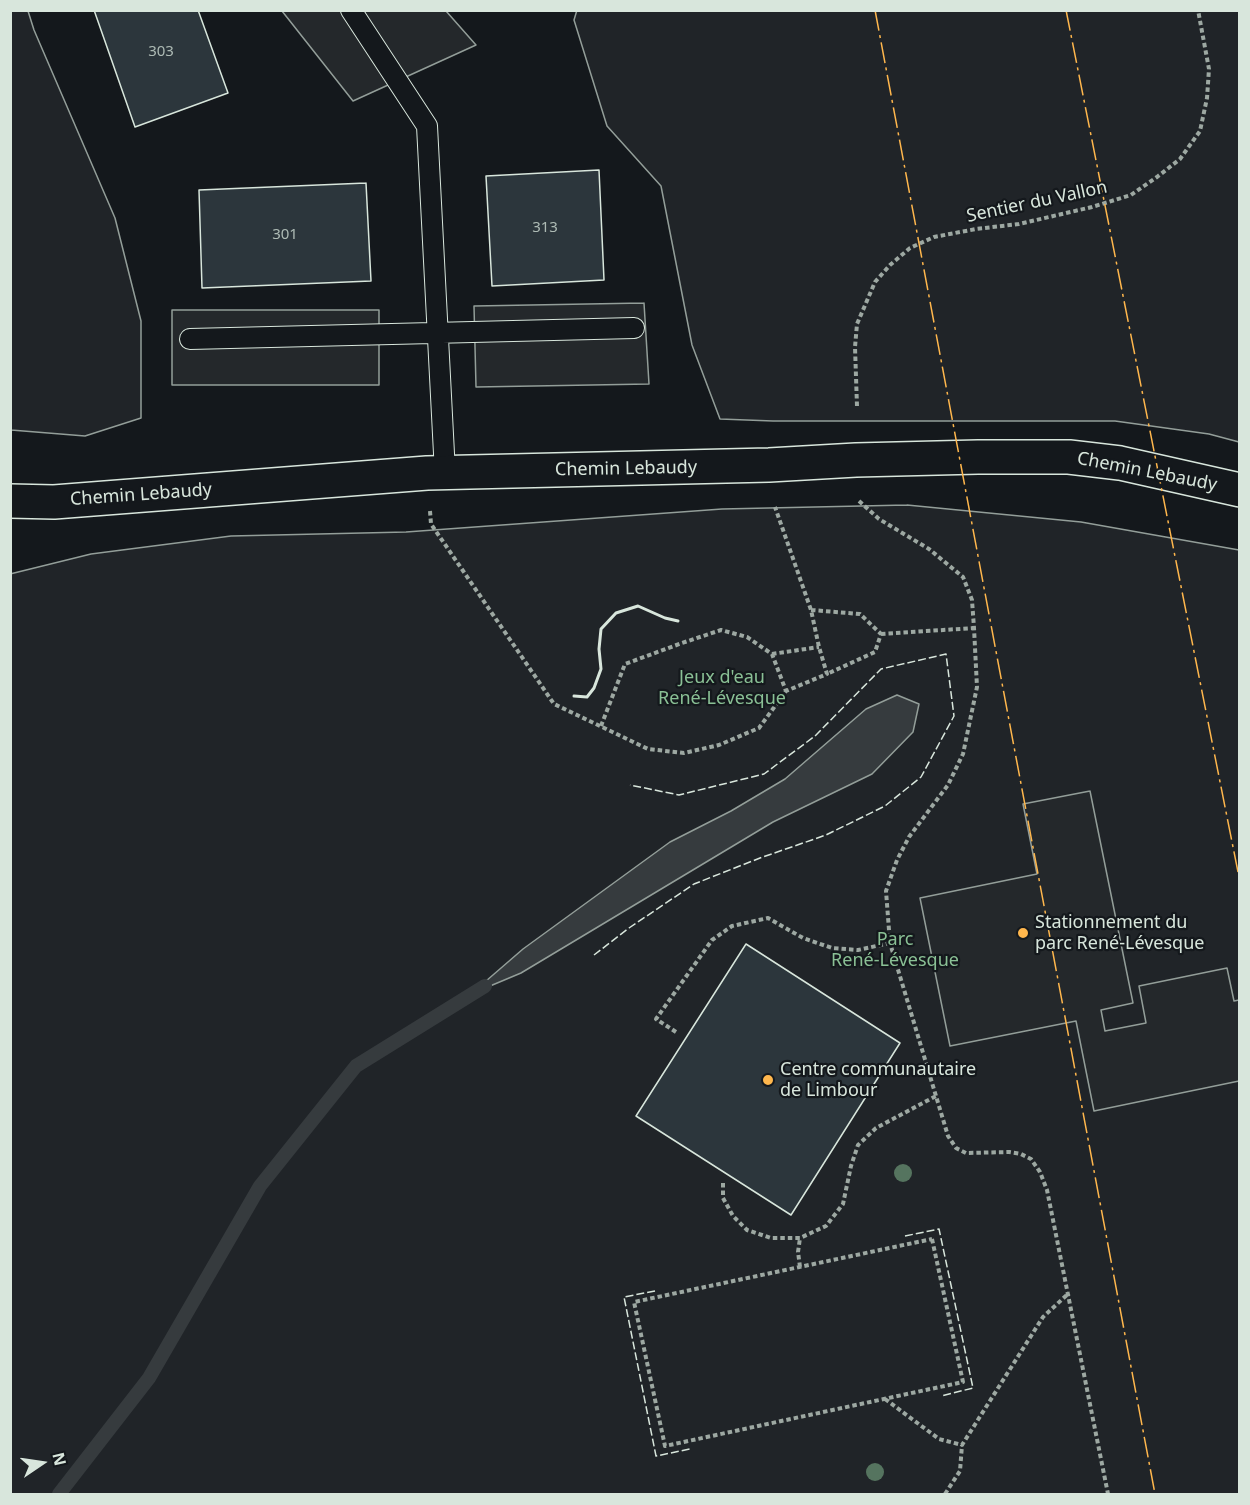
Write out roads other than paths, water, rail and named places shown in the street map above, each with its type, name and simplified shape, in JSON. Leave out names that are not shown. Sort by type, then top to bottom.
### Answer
[{"type":"street","name":"Chemin Lebaudy","points":[[10,501],[54,502],[436,473],[769,465],[956,457],[1069,457],[1120,463],[1239,490]]},
{"type":"lane","points":[[351,10],[427,126],[438,333],[436,473]]},
{"type":"lane","points":[[190,339],[634,328]]},
{"type":"waterway","points":[[59,1494],[149,1378],[260,1186],[356,1066],[485,986]]},
{"type":"place","name":"Stationnement du parc René-Lévesque","points":[[1023,933]]},
{"type":"place","name":"Centre communautaire de Limbour","points":[[768,1080]]},
{"type":"park label","name":"Jeux d'eau René-Lévesque","points":[[722,688]]},
{"type":"park label","name":"Parc René-Lévesque","points":[[895,950]]}]
